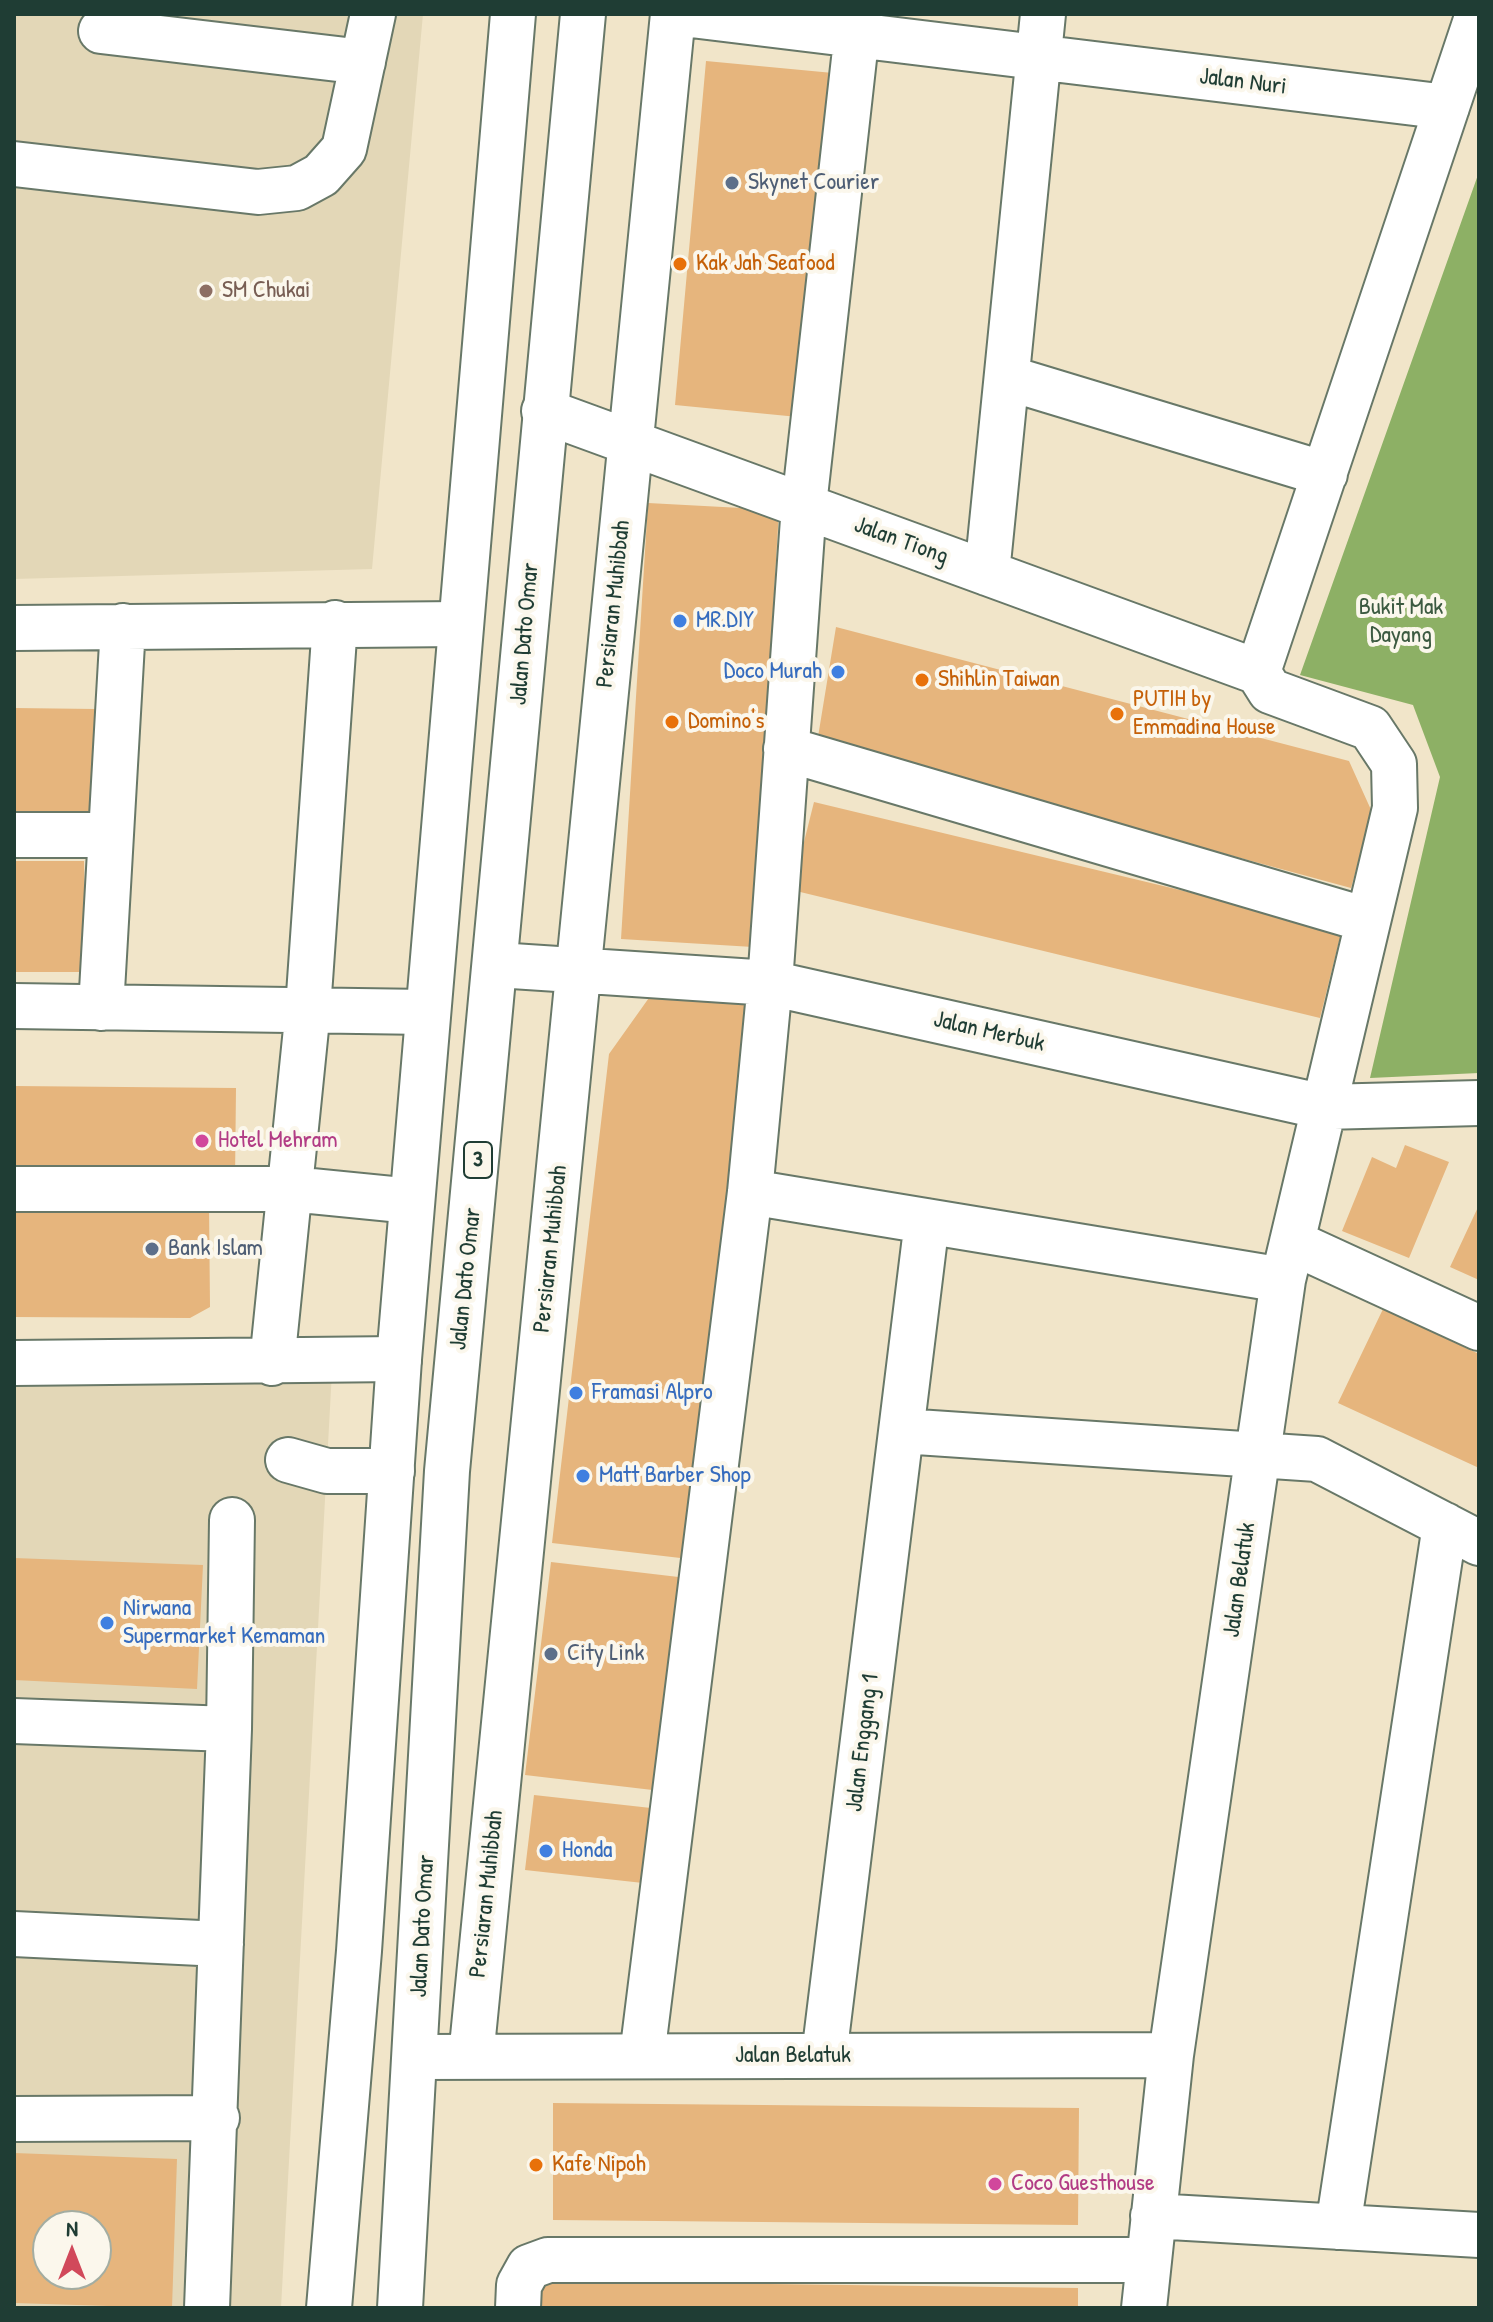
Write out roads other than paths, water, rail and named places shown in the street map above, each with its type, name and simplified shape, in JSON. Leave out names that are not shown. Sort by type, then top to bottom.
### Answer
[{"type":"main road","points":[[14,164],[258,192],[297,188],[321,175],[344,149],[373,14]]},
{"type":"main road","points":[[329,2308],[359,1951],[399,1359],[513,14]]},
{"type":"main road","name":"Jalan Dato Omar","points":[[400,2308],[447,1471],[497,965],[544,411],[583,14]]},
{"type":"main road","name":"Persiaran Muhibbah","points":[[471,2057],[673,14]]},
{"type":"main road","name":"Jalan Nuri","points":[[683,14],[858,25],[1039,58],[1447,107]]},
{"type":"main road","points":[[987,573],[1043,14]]},
{"type":"main road","points":[[1258,672],[1478,14]]},
{"type":"main road","points":[[642,2056],[750,1192],[770,983],[804,505],[858,25]]},
{"type":"main road","points":[[101,31],[363,62]]},
{"type":"main road","points":[[1008,378],[1325,474]]},
{"type":"main road","name":"Jalan Tiong","points":[[544,411],[1258,672]]},
{"type":"main road","points":[[272,1363],[308,1009],[335,623]]},
{"type":"main road","points":[[14,628],[461,624]]},
{"type":"main road","points":[[101,1008],[123,626]]},
{"type":"main road","name":"Jalan Belatuk","points":[[1144,2308],[1171,2055],[1288,1261],[1395,808],[1394,764],[1370,728],[1270,691],[1258,672]]},
{"type":"main road","points":[[786,749],[1367,920]]},
{"type":"main road","points":[[14,835],[110,835]]},
{"type":"main road","name":"Jalan Merbuk","points":[[497,965],[770,983],[1324,1107],[1479,1103]]},
{"type":"main road","points":[[14,1006],[427,1012]]},
{"type":"main road","points":[[14,1189],[291,1189],[412,1201]]},
{"type":"main road","points":[[750,1192],[927,1221],[1288,1261],[1479,1328]]},
{"type":"main road","name":"Jalan Enggang 1","points":[[824,2056],[927,1221]]},
{"type":"main road","points":[[14,1363],[272,1363],[399,1359]]},
{"type":"main road","points":[[902,1431],[1317,1459],[1462,1534],[1338,2227]]},
{"type":"main road","points":[[288,1460],[327,1471],[392,1471]]},
{"type":"main road","points":[[207,2308],[217,2118],[232,1520]]},
{"type":"main road","points":[[14,1721],[229,1729]]},
{"type":"main road","points":[[14,1934],[221,1944]]},
{"type":"main road","name":"Jalan Belatuk","points":[[416,2057],[1171,2055]]},
{"type":"main road","points":[[14,2119],[217,2118]]},
{"type":"main road","points":[[1153,2216],[1479,2235]]},
{"type":"main road","points":[[518,2308],[519,2285],[529,2267],[548,2260],[1149,2260]]},
{"type":"place","name":"Skynet Courier","points":[[732,183]]},
{"type":"place","name":"Kak Jah Seafood","points":[[680,264]]},
{"type":"place","name":"SM Chukai","points":[[206,291]]},
{"type":"place","name":"MR.DIY","points":[[680,621]]},
{"type":"place","name":"Doco Murah","points":[[838,672]]},
{"type":"place","name":"Shihlin Taiwan","points":[[922,680]]},
{"type":"place","name":"PUTIH by Emmadina House","points":[[1117,714]]},
{"type":"place","name":"Domino's","points":[[672,722]]},
{"type":"place","name":"Hotel Mehram","points":[[202,1141]]},
{"type":"place","name":"Bank Islam","points":[[152,1249]]},
{"type":"place","name":"Framasi Alpro","points":[[576,1393]]},
{"type":"place","name":"Matt Barber Shop","points":[[583,1476]]},
{"type":"place","name":"Nirwana Supermarket Kemaman","points":[[107,1623]]},
{"type":"place","name":"City Link","points":[[551,1654]]},
{"type":"place","name":"Honda","points":[[546,1851]]},
{"type":"place","name":"Kafe Nipoh","points":[[536,2165]]},
{"type":"place","name":"Coco Guesthouse","points":[[995,2184]]},
{"type":"park label","name":"Bukit Mak Dayang","points":[[1401,622]]}]
